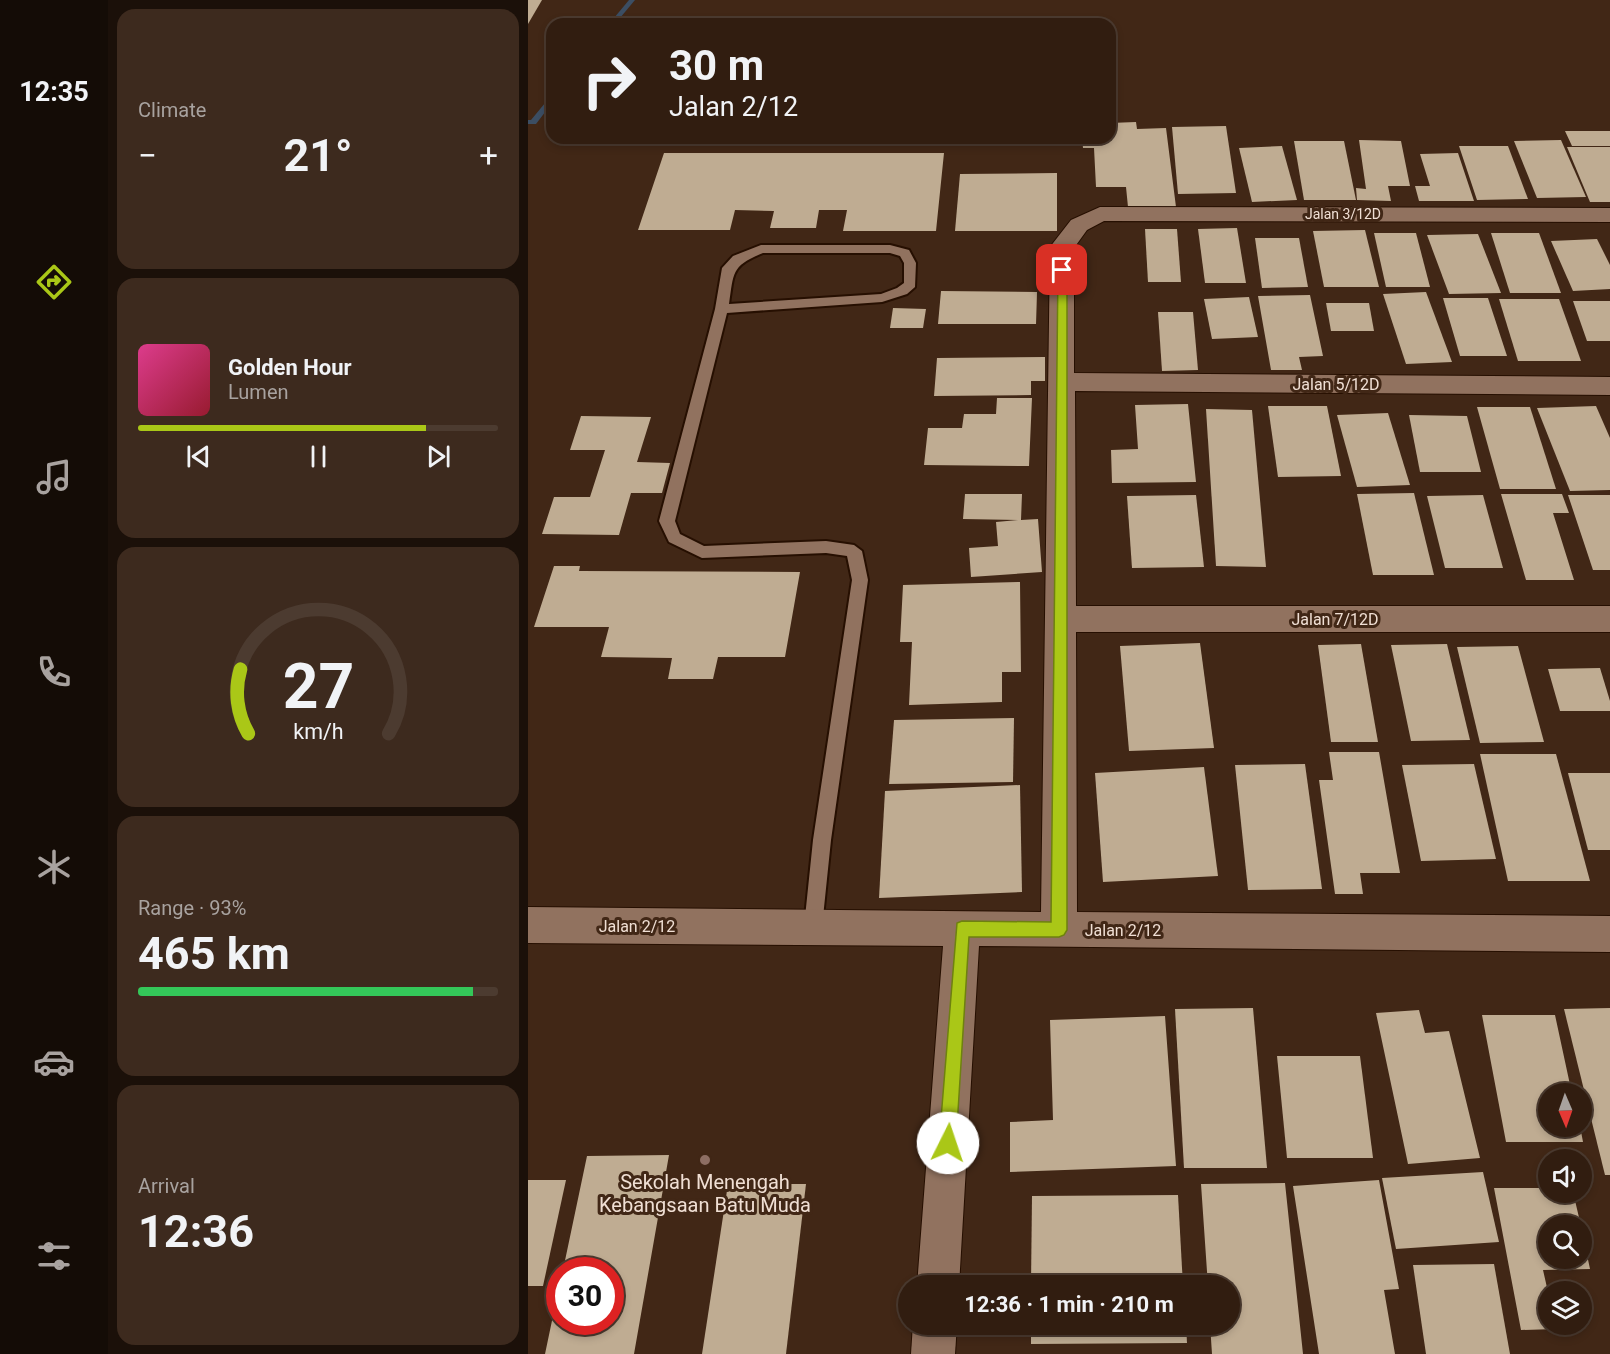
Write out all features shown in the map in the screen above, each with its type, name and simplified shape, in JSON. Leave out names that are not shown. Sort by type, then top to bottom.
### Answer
[{"type":"street","name":"Jalan 3/12D","points":[[1062,382],[1062,247],[1079,225],[1100,214],[1610,215]]},
{"type":"street","name":"Jalan 5/12D","points":[[1062,382],[1610,386]]},
{"type":"street","points":[[1059,930],[1062,382]]},
{"type":"street","name":"Jalan 7/12D","points":[[1060,619],[1610,619]]},
{"type":"street","name":"Jalan 2/12","points":[[528,925],[1610,934]]},
{"type":"street","points":[[939,1275],[962,929]]},
{"type":"street","points":[[933,1354],[934,1335]]},
{"type":"lane","points":[[722,309],[882,298],[902,291],[910,284],[909,263],[905,253],[890,249],[761,249],[737,259],[728,268],[722,309],[667,521],[674,538],[702,552],[826,547],[854,551],[860,580],[822,840],[813,927]]},
{"type":"building","points":[[528,0],[542,0],[528,24]]},
{"type":"building","points":[[1136,122],[1137,129],[1166,128],[1176,207],[1128,207],[1126,187],[1096,187],[1094,148],[1083,148],[1083,144],[1116,144],[1116,123]]},
{"type":"building","points":[[1226,126],[1236,193],[1178,194],[1172,127]]},
{"type":"building","points":[[1565,131],[1610,131],[1610,146],[1572,146]]},
{"type":"building","points":[[1359,140],[1401,141],[1410,186],[1388,186],[1391,201],[1357,200],[1356,188],[1366,189]]},
{"type":"building","points":[[1561,140],[1586,197],[1537,198],[1514,141]]},
{"type":"building","points":[[1294,141],[1344,141],[1356,200],[1304,200]]},
{"type":"building","points":[[1282,146],[1297,200],[1252,202],[1239,148]]},
{"type":"building","points":[[1459,146],[1508,146],[1528,199],[1477,200]]},
{"type":"building","points":[[1567,147],[1610,147],[1610,202],[1590,202]]},
{"type":"building","points":[[664,153],[944,153],[936,231],[843,231],[847,210],[819,210],[816,228],[770,228],[774,211],[735,210],[730,230],[638,230]]},
{"type":"building","points":[[1458,153],[1474,201],[1419,201],[1415,186],[1430,186],[1420,154]]},
{"type":"building","points":[[1057,173],[1057,231],[955,231],[960,174]]},
{"type":"building","points":[[1237,228],[1246,283],[1205,283],[1198,229]]},
{"type":"building","points":[[1145,229],[1177,229],[1181,282],[1148,282]]},
{"type":"building","points":[[1365,230],[1379,287],[1324,287],[1313,231]]},
{"type":"building","points":[[1374,233],[1416,233],[1430,287],[1386,287]]},
{"type":"building","points":[[1491,233],[1539,233],[1561,293],[1510,293]]},
{"type":"building","points":[[1478,234],[1501,293],[1449,294],[1427,235]]},
{"type":"building","points":[[1255,238],[1299,238],[1308,287],[1262,288]]},
{"type":"building","points":[[1597,239],[1610,265],[1610,289],[1573,291],[1551,241]]},
{"type":"building","points":[[941,291],[1037,292],[1036,324],[938,324]]},
{"type":"building","points":[[1426,292],[1452,362],[1406,364],[1383,294]]},
{"type":"building","points":[[1310,295],[1323,356],[1299,357],[1302,370],[1271,370],[1258,296]]},
{"type":"building","points":[[1249,297],[1258,337],[1212,339],[1204,299]]},
{"type":"building","points":[[1443,298],[1488,298],[1507,356],[1460,356]]},
{"type":"building","points":[[1499,299],[1559,299],[1581,361],[1518,361]]},
{"type":"building","points":[[1573,301],[1610,301],[1610,341],[1587,341]]},
{"type":"building","points":[[1326,303],[1369,303],[1374,331],[1331,331]]},
{"type":"building","points":[[893,308],[926,309],[923,328],[890,328]]},
{"type":"building","points":[[1158,312],[1193,312],[1198,370],[1162,371]]},
{"type":"building","points":[[1045,357],[1045,381],[1031,381],[1031,395],[934,396],[937,358]]},
{"type":"building","points":[[997,398],[1032,398],[1029,466],[924,465],[928,428],[962,428],[964,414],[996,414]]},
{"type":"building","points":[[1188,404],[1196,482],[1112,483],[1111,450],[1138,449],[1135,405]]},
{"type":"building","points":[[1268,406],[1327,406],[1341,476],[1278,477]]},
{"type":"building","points":[[1596,406],[1610,438],[1610,490],[1570,491],[1537,408]]},
{"type":"building","points":[[1477,407],[1530,407],[1556,489],[1500,489]]},
{"type":"building","points":[[1206,409],[1252,410],[1266,567],[1216,566]]},
{"type":"building","points":[[1388,413],[1410,485],[1357,487],[1337,415]]},
{"type":"building","points":[[1409,415],[1467,416],[1481,472],[1420,472]]},
{"type":"building","points":[[581,416],[651,417],[637,462],[670,463],[662,493],[631,493],[619,535],[542,534],[554,497],[590,497],[605,450],[570,450]]},
{"type":"building","points":[[1414,493],[1434,575],[1373,575],[1357,494]]},
{"type":"building","points":[[965,494],[1022,494],[1021,520],[1038,519],[1042,572],[971,577],[969,548],[998,546],[996,522],[1018,520],[963,519]]},
{"type":"building","points":[[1501,494],[1562,494],[1569,513],[1553,513],[1574,580],[1526,580]]},
{"type":"building","points":[[1196,495],[1204,567],[1132,568],[1127,496]]},
{"type":"building","points":[[1483,495],[1503,568],[1445,568],[1427,496]]},
{"type":"building","points":[[1568,495],[1610,495],[1610,570],[1593,570]]},
{"type":"building","points":[[554,566],[580,566],[579,571],[800,572],[785,657],[718,657],[713,679],[668,679],[672,658],[601,657],[609,627],[534,627]]},
{"type":"building","points":[[1020,582],[1021,672],[1002,672],[1002,702],[909,705],[912,642],[900,642],[903,585]]},
{"type":"building","points":[[1200,643],[1214,748],[1129,751],[1120,646]]},
{"type":"building","points":[[1361,644],[1378,742],[1331,742],[1318,645]]},
{"type":"building","points":[[1447,644],[1470,740],[1411,741],[1391,645]]},
{"type":"building","points":[[1518,646],[1544,742],[1480,743],[1457,647]]},
{"type":"building","points":[[1600,668],[1610,701],[1610,711],[1560,711],[1548,669]]},
{"type":"building","points":[[1014,718],[1013,782],[889,784],[894,720]]},
{"type":"building","points":[[1329,752],[1379,752],[1400,873],[1360,873],[1363,894],[1335,894],[1319,780],[1333,780]]},
{"type":"building","points":[[1480,754],[1556,754],[1590,881],[1508,881]]},
{"type":"building","points":[[1305,764],[1322,889],[1248,890],[1235,765]]},
{"type":"building","points":[[1474,764],[1496,859],[1421,861],[1402,765]]},
{"type":"building","points":[[1204,767],[1218,876],[1103,882],[1095,773]]},
{"type":"building","points":[[1568,773],[1610,773],[1610,850],[1588,850]]},
{"type":"building","points":[[1020,785],[1022,892],[879,898],[885,791]]},
{"type":"building","points":[[1253,1008],[1267,1168],[1184,1168],[1175,1009]]},
{"type":"building","points":[[1610,1008],[1610,1175],[1605,1175],[1592,1122],[1592,1083],[1582,1083],[1564,1009]]},
{"type":"building","points":[[1419,1010],[1425,1033],[1449,1031],[1480,1158],[1408,1164],[1376,1013]]},
{"type":"building","points":[[1482,1015],[1555,1015],[1570,1083],[1538,1083],[1538,1137],[1582,1137],[1583,1142],[1506,1142]]},
{"type":"building","points":[[1165,1016],[1176,1166],[1010,1172],[1010,1122],[1053,1120],[1050,1020]]},
{"type":"building","points":[[1277,1056],[1360,1056],[1373,1158],[1287,1158]]},
{"type":"building","points":[[669,1155],[634,1354],[545,1354],[549,1335],[624,1335],[624,1257],[566,1257],[587,1156]]},
{"type":"building","points":[[1483,1172],[1499,1242],[1396,1249],[1382,1178]]},
{"type":"building","points":[[528,1180],[566,1180],[549,1257],[546,1257],[543,1286],[528,1286]]},
{"type":"building","points":[[1379,1180],[1399,1289],[1384,1290],[1395,1354],[1319,1354],[1293,1186]]},
{"type":"building","points":[[1285,1183],[1303,1354],[1212,1354],[1211,1335],[1240,1335],[1240,1275],[1207,1275],[1201,1184]]},
{"type":"building","points":[[728,1184],[806,1184],[786,1354],[702,1354]]},
{"type":"building","points":[[1494,1188],[1538,1188],[1538,1203],[1576,1203],[1578,1215],[1538,1215],[1538,1269],[1590,1269],[1543,1270],[1546,1281],[1538,1281],[1538,1330],[1521,1330]]},
{"type":"building","points":[[1178,1195],[1182,1275],[1031,1275],[1032,1196]]},
{"type":"building","points":[[1494,1264],[1510,1354],[1426,1354],[1413,1265]]},
{"type":"building","points":[[1031,1335],[1187,1335],[1187,1343],[1031,1344]]},
{"type":"waterway","points":[[617,18],[632,0]]},
{"type":"waterway","points":[[528,122],[533,122],[546,106]]},
{"type":"place","name":"Sekolah Menengah Kebangsaan Batu Muda","points":[[705,1160]]},
{"type":"route","points":[[948,1143],[962,929],[1059,930],[1062,270]]}]
